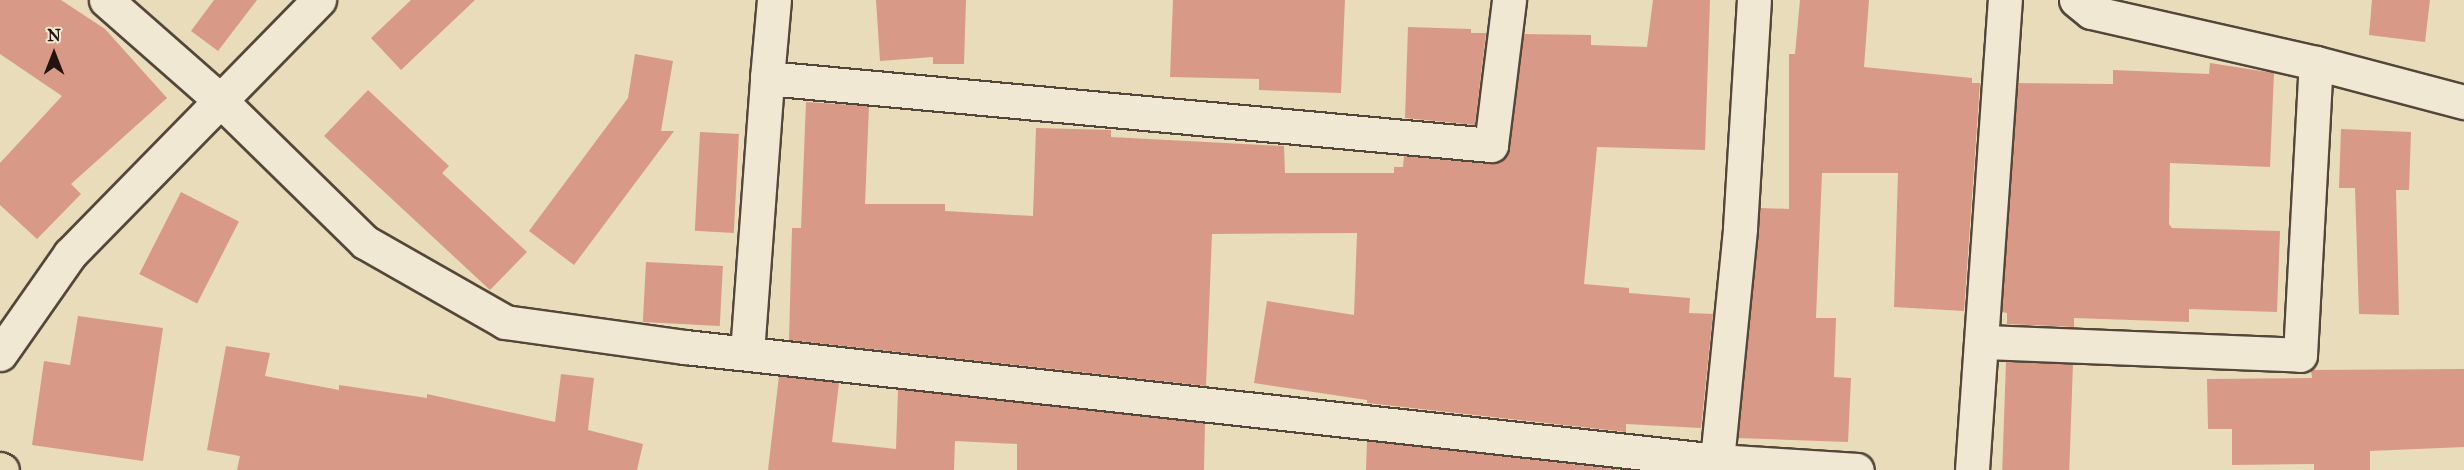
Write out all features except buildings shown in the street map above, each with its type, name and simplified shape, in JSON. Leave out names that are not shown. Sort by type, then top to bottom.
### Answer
[{"type":"street","points":[[106,0],[222,102],[365,242],[504,322],[747,353],[1717,466],[1857,470]]},
{"type":"street","points":[[0,354],[70,254],[222,102],[319,0]]},
{"type":"street","points":[[747,353],[774,0]]},
{"type":"street","points":[[767,78],[1491,145],[1509,0]]},
{"type":"street","points":[[1717,466],[1740,228],[1755,0]]},
{"type":"street","points":[[1972,470],[1983,342],[2005,0]]},
{"type":"street","points":[[2076,0],[2091,12],[2316,63],[2464,102]]},
{"type":"street","points":[[1983,342],[2300,355],[2316,63]]}]
